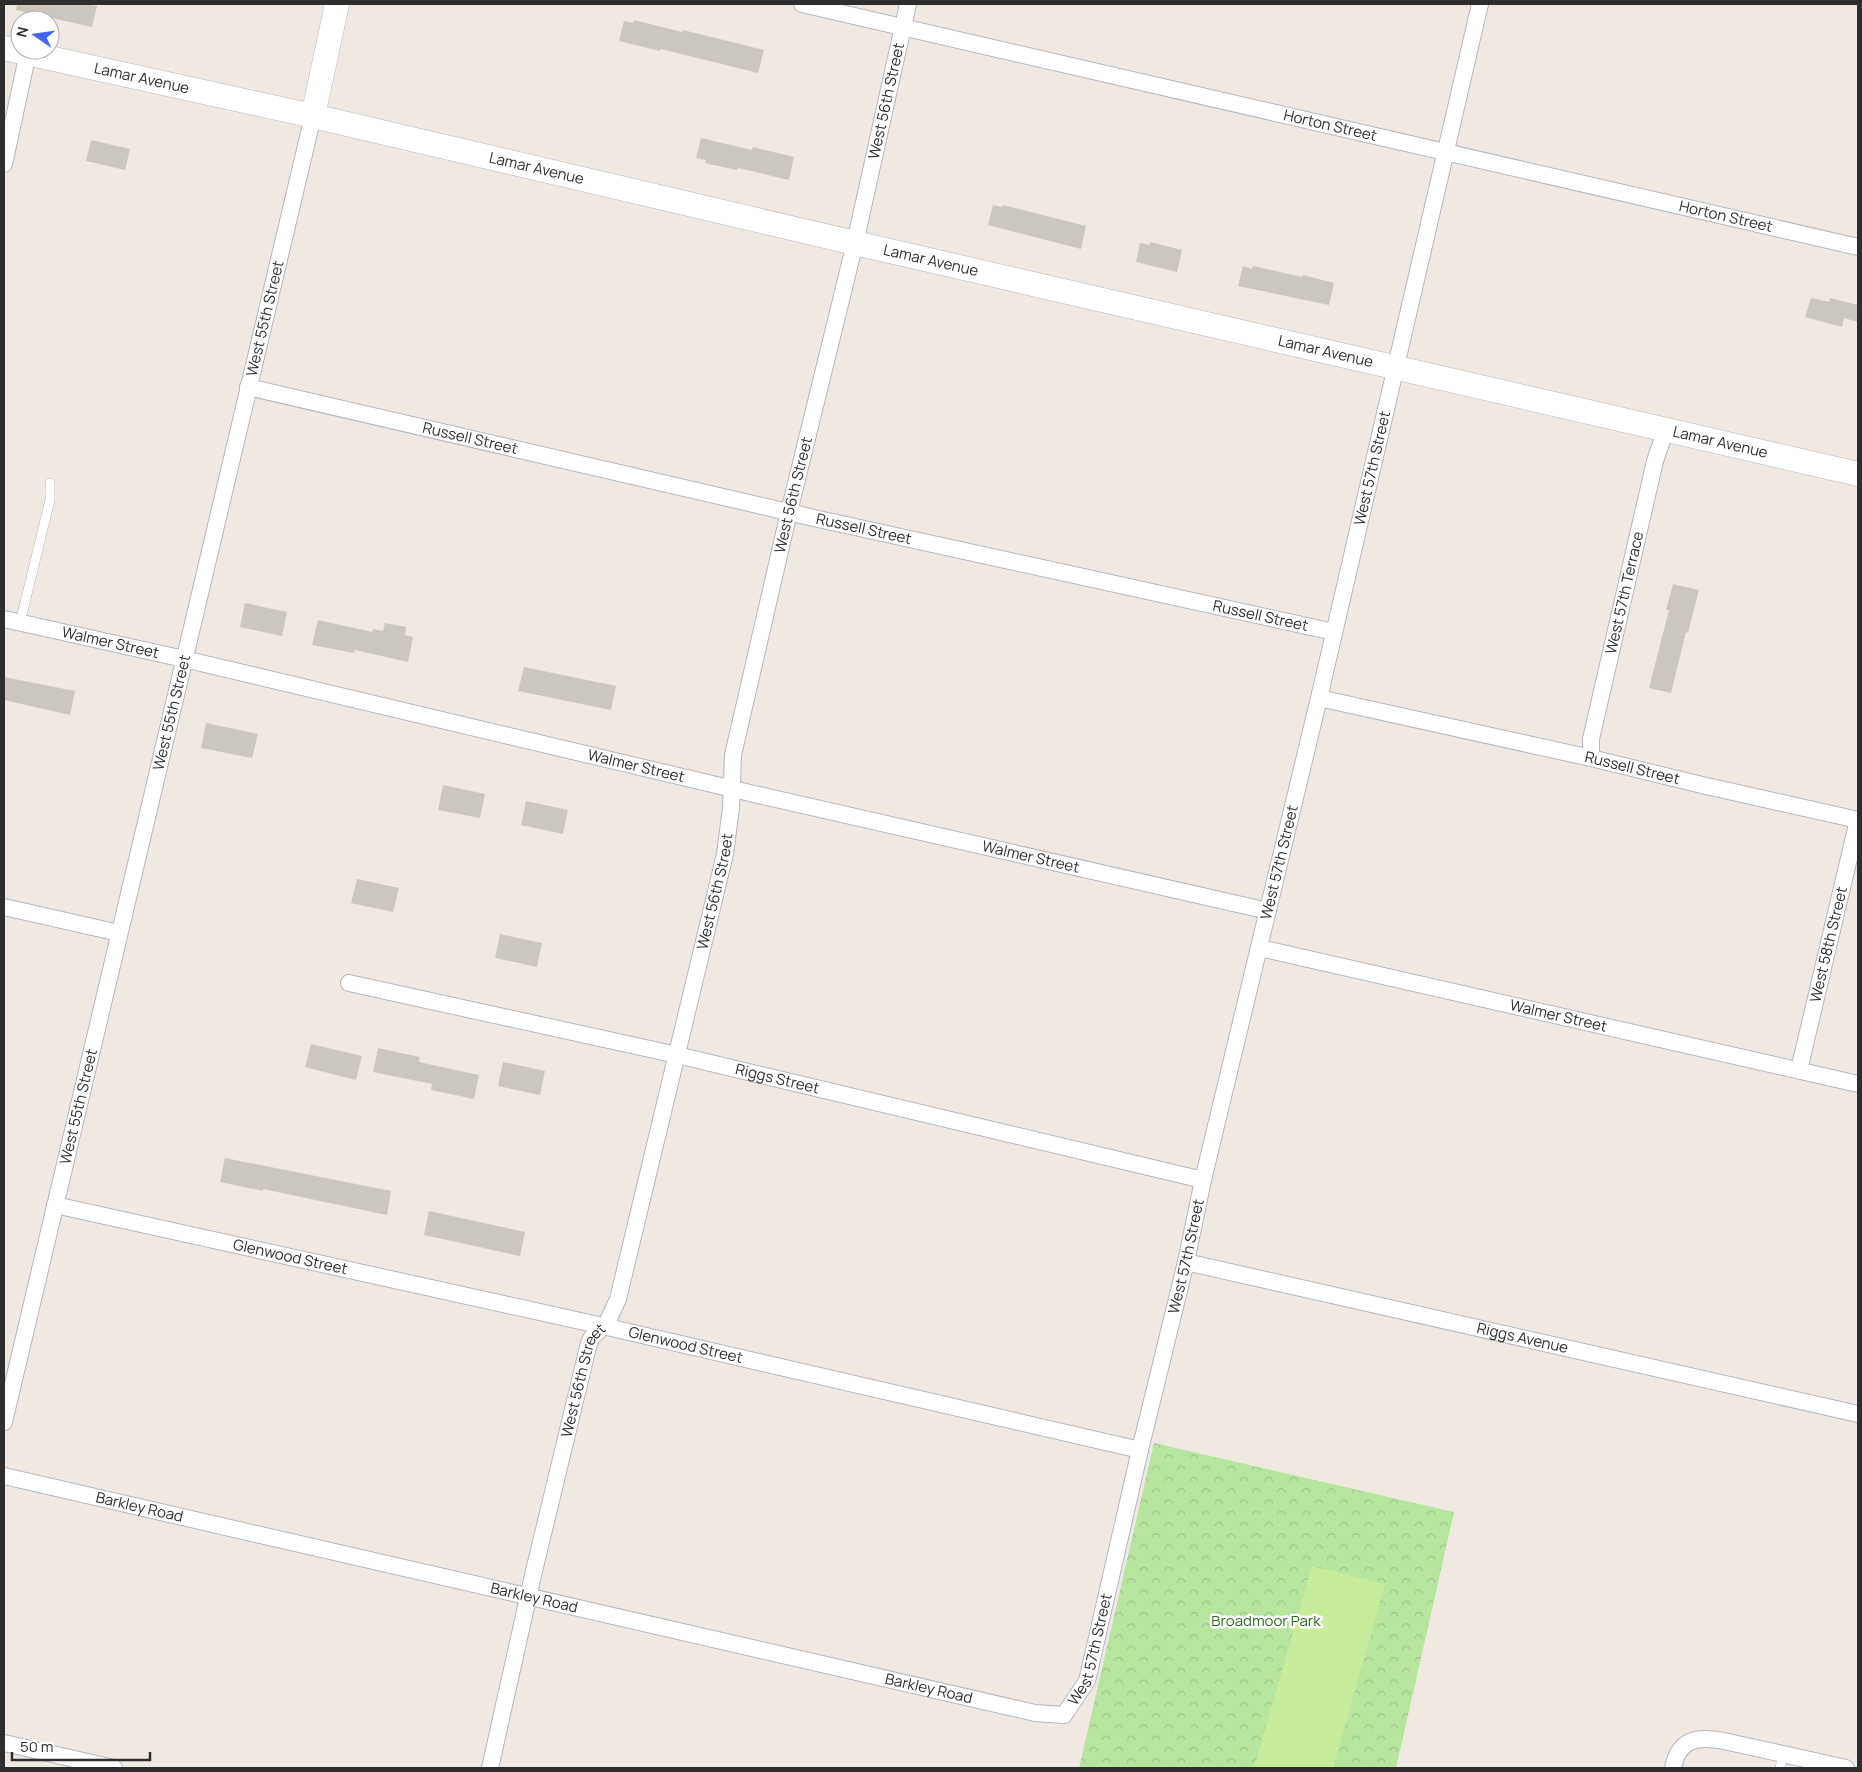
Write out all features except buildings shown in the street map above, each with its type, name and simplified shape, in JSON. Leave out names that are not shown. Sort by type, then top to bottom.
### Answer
[{"type":"street","name":"West 55th Street","points":[[4,1422],[313,116],[337,4]]},
{"type":"street","name":"Horton Street","points":[[802,4],[1445,153],[1858,246]]},
{"type":"street","name":"West 56th Street","points":[[490,1768],[589,1343],[592,1336],[610,1318],[618,1300],[725,854],[730,822],[733,755],[789,512],[855,243],[908,4]]},
{"type":"street","name":"West 57th Street","points":[[1064,1715],[1087,1681],[1140,1450],[1186,1262],[1203,1180],[1319,698],[1480,4]]},
{"type":"street","points":[[4,164],[26,60]]},
{"type":"street","name":"Lamar Avenue","points":[[60,60],[313,116],[1858,474]]},
{"type":"street","name":"Russell Street","points":[[248,387],[789,512],[1334,632]]},
{"type":"street","name":"West 57th Terrace","points":[[1591,758],[1593,730],[1655,461],[1666,429]]},
{"type":"street","name":"Walmer Street","points":[[4,619],[184,659],[732,788],[1268,911]]},
{"type":"street","name":"Russell Street","points":[[1319,698],[1591,758],[1858,820]]},
{"type":"street","name":"West 58th Street","points":[[1799,1070],[1858,820]]},
{"type":"street","points":[[4,907],[120,933]]},
{"type":"street","name":"Walmer Street","points":[[1260,948],[1858,1084]]},
{"type":"street","name":"Riggs Street","points":[[349,983],[677,1056],[1203,1180]]},
{"type":"street","name":"Glenwood Street","points":[[55,1204],[603,1326],[1140,1450]]},
{"type":"street","name":"Riggs Avenue","points":[[1186,1262],[1858,1414]]},
{"type":"street","name":"Barkley Road","points":[[4,1476],[1026,1710],[1064,1715]]},
{"type":"street","points":[[1673,1768],[1679,1751],[1692,1741],[1710,1738],[1781,1761],[1846,1768]]},
{"type":"street","points":[[4,1743],[114,1768]]},
{"type":"lane","points":[[20,623],[50,500],[50,483]]},
{"type":"green space","name":"Broadmoor Park","points":[[1154,1443],[1454,1512],[1396,1768],[1079,1768]]},
{"type":"green space","points":[[1312,1566],[1385,1584],[1333,1768],[1254,1768]]}]
